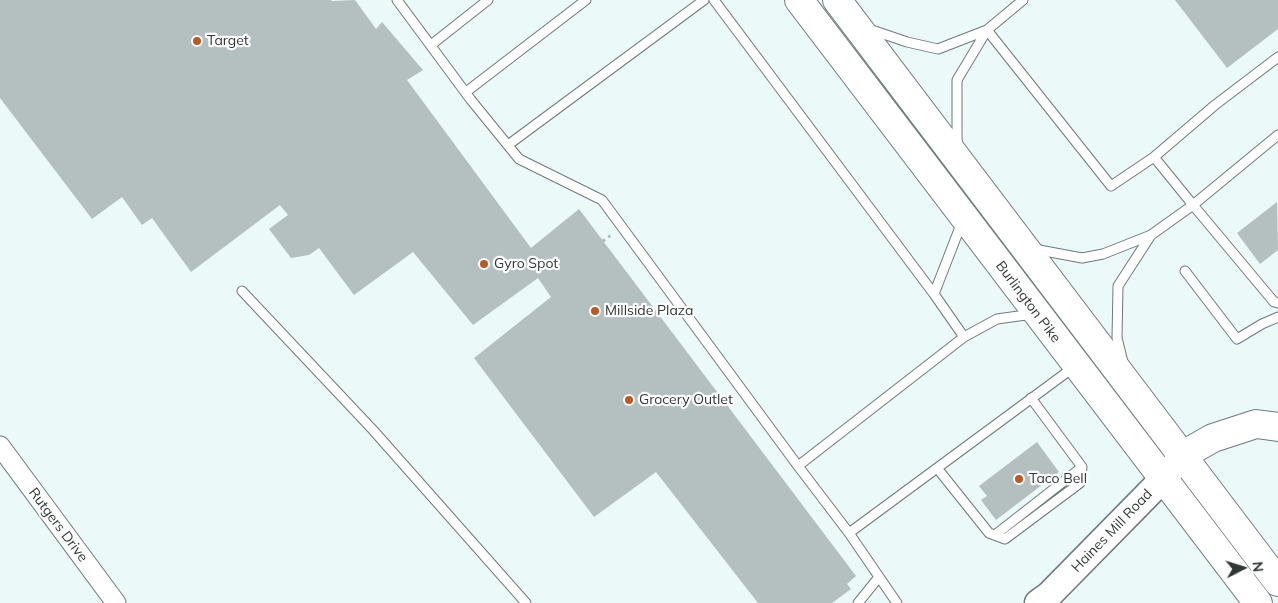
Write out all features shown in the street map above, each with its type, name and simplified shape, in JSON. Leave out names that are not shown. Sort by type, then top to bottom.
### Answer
[{"type":"highway","name":"Burlington Pike","points":[[799,0],[1258,603]]},
{"type":"highway","points":[[837,0],[1278,582]]},
{"type":"highway","points":[[1183,455],[1213,438],[1256,424],[1278,427]]},
{"type":"street","name":"Rutgers Drive","points":[[0,446],[116,603]]},
{"type":"street","name":"Haines Mill Road","points":[[1038,603],[1050,595],[1163,479],[1183,455]]},
{"type":"lane","points":[[398,0],[430,45],[519,159],[602,200],[849,533],[897,603]]},
{"type":"lane","points":[[430,45],[488,0]]},
{"type":"lane","points":[[466,92],[586,0]]},
{"type":"lane","points":[[508,145],[704,0]]},
{"type":"lane","points":[[714,0],[934,294],[964,338]]},
{"type":"lane","points":[[960,162],[957,137],[957,80],[987,30],[1022,0]]},
{"type":"lane","points":[[856,25],[907,42],[938,48],[987,30]]},
{"type":"lane","points":[[987,30],[1111,186],[1154,156],[1278,57]]},
{"type":"lane","points":[[1024,247],[1082,258],[1103,254],[1151,235],[1193,205],[1278,135]]},
{"type":"lane","points":[[1154,156],[1274,302],[1278,303]]},
{"type":"lane","points":[[934,294],[964,217]]},
{"type":"lane","points":[[1130,386],[1116,338],[1118,286],[1151,235]]},
{"type":"lane","points":[[1185,271],[1237,339],[1278,317]]},
{"type":"lane","points":[[242,291],[373,430],[526,603]]},
{"type":"lane","points":[[798,466],[964,338],[997,319],[1036,313]]},
{"type":"lane","points":[[849,533],[1076,365]]},
{"type":"lane","points":[[937,468],[989,533],[1005,539],[1080,483],[1082,467],[1031,398]]},
{"type":"lane","points":[[858,603],[879,577]]},
{"type":"building","name":"Millside Plaza","points":[[0,0],[355,0],[376,29],[382,22],[423,70],[407,80],[531,248],[579,209],[856,576],[847,584],[851,589],[832,603],[758,603],[656,472],[594,517],[474,358],[551,297],[538,278],[473,325],[413,252],[354,295],[319,248],[309,255],[291,258],[269,229],[288,215],[280,205],[191,272],[152,218],[142,225],[122,197],[92,219],[0,98]]},
{"type":"building","points":[[1175,0],[1278,0],[1278,29],[1227,68]]},
{"type":"building","points":[[1277,202],[1278,250],[1260,264],[1237,233]]},
{"type":"building","name":"Taco Bell","points":[[1037,442],[1059,472],[996,520],[981,500],[987,496],[979,486]]},
{"type":"place","name":"Target","points":[[197,41]]},
{"type":"place","name":"Gyro Spot","points":[[484,264]]},
{"type":"place","name":"Millside Plaza","points":[[595,311]]},
{"type":"place","name":"Grocery Outlet","points":[[629,400]]},
{"type":"place","name":"Taco Bell","points":[[1019,479]]}]
